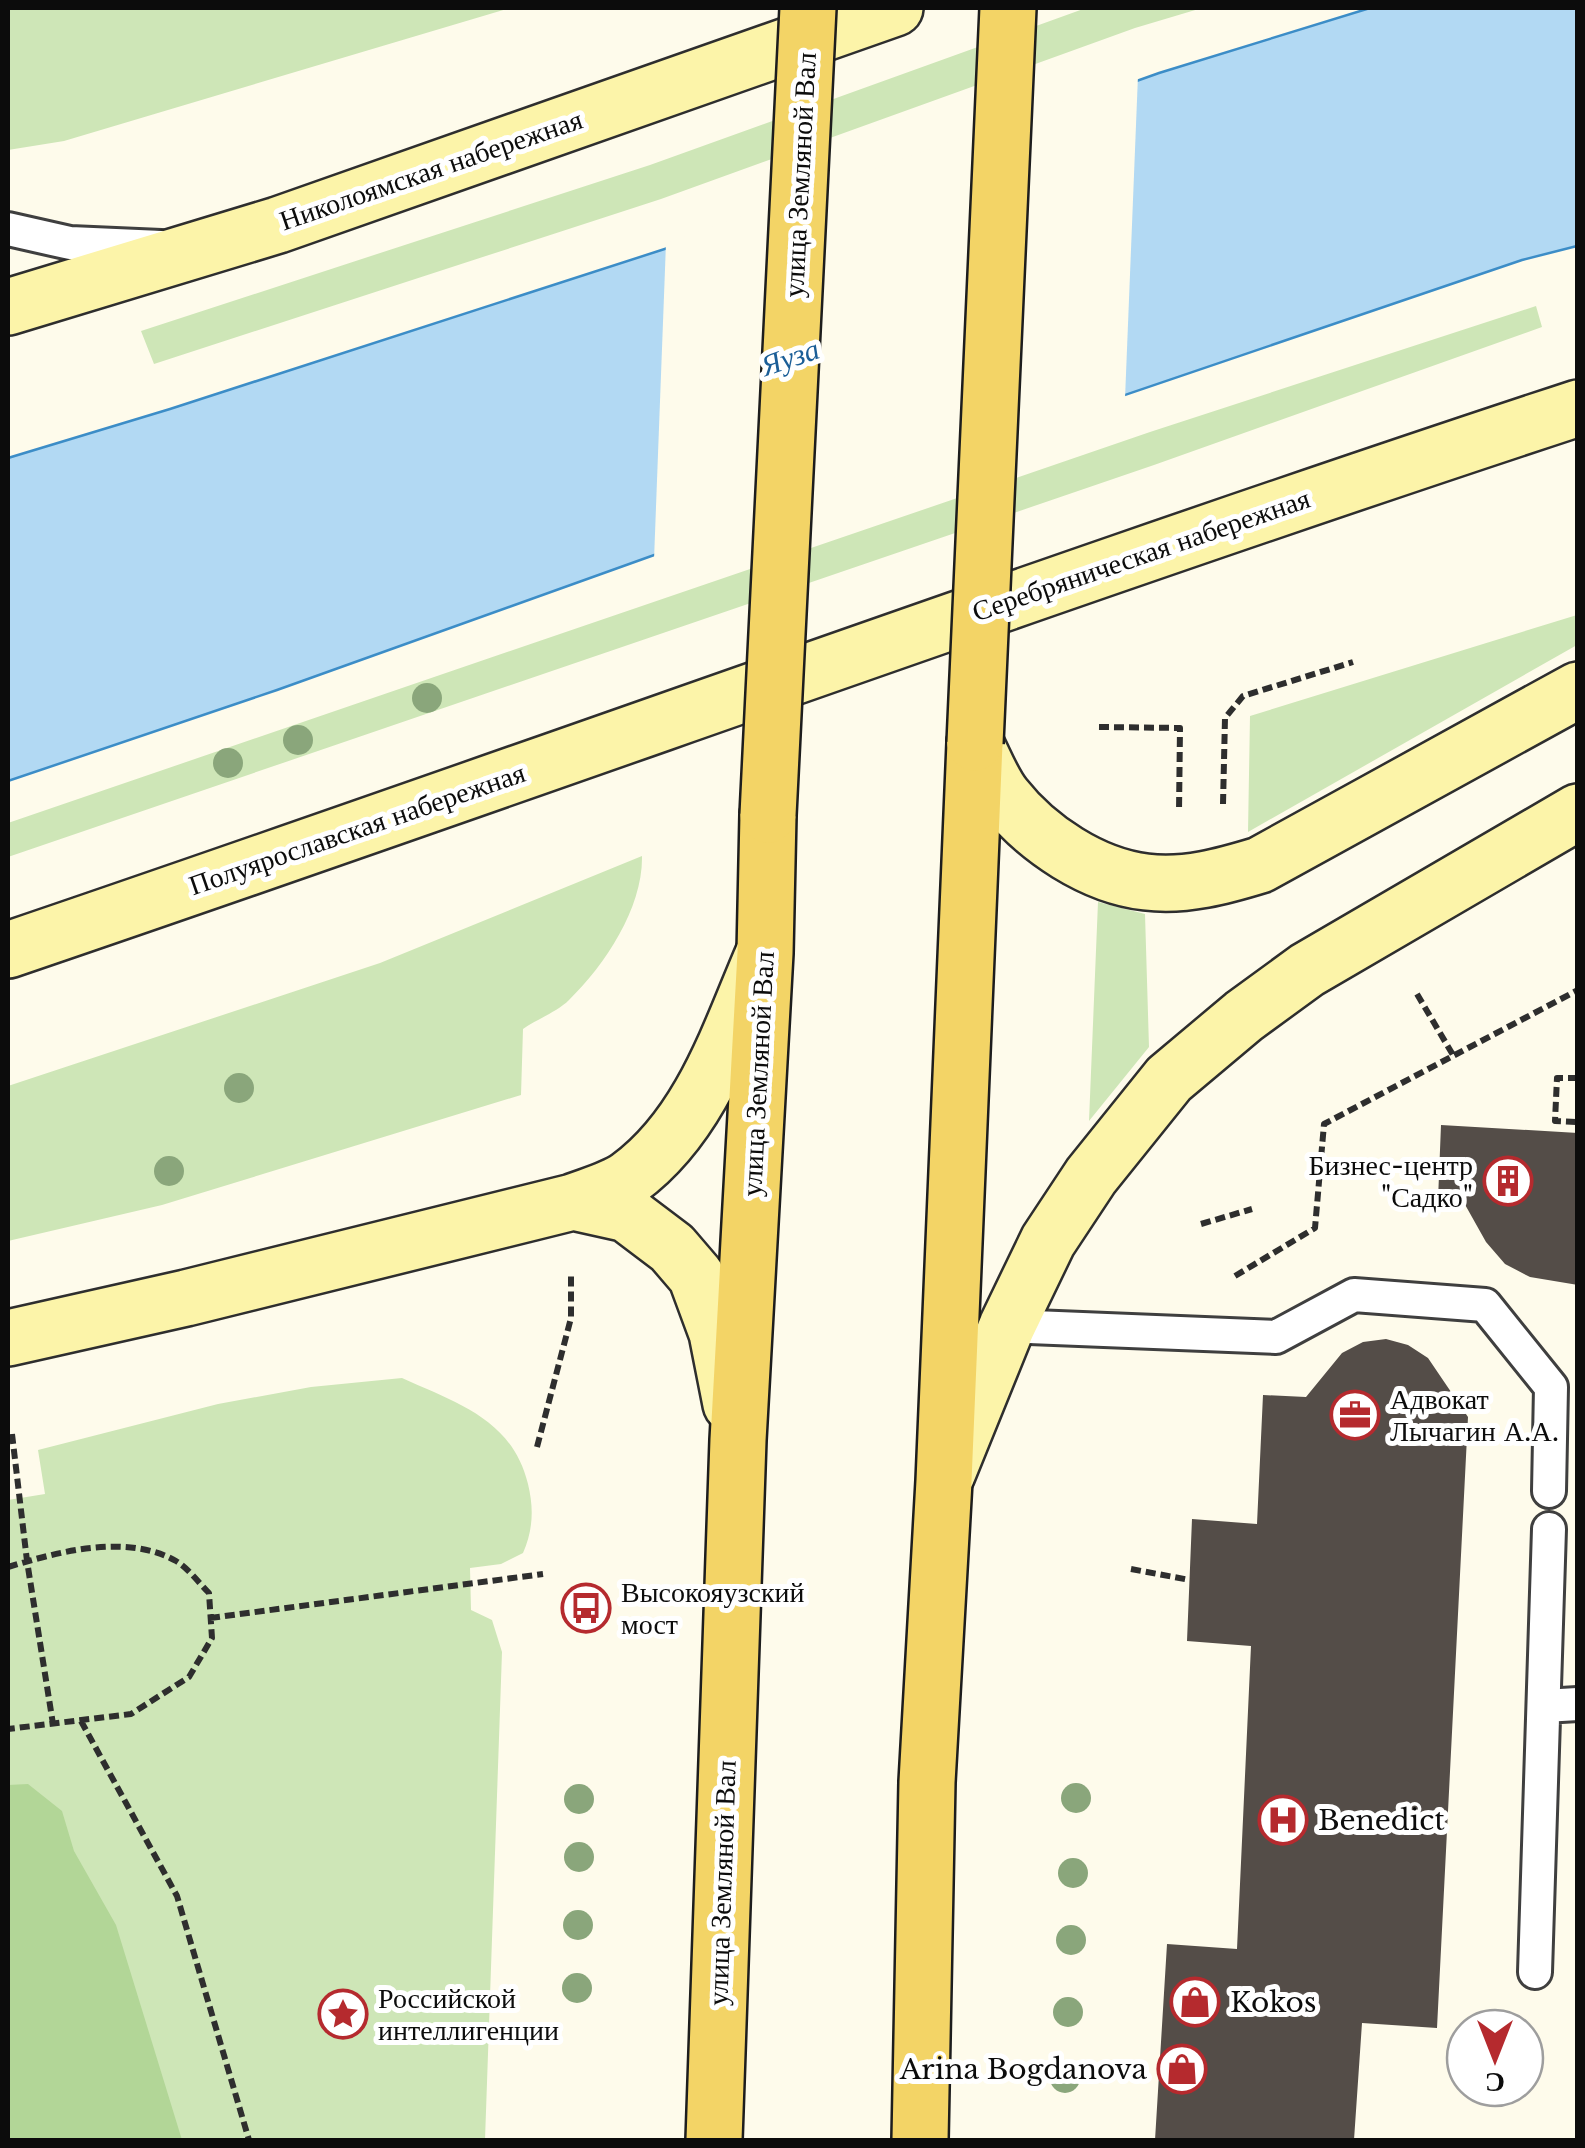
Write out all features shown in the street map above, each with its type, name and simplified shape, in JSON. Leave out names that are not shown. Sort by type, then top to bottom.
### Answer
[{"type":"main road","points":[[920,2140],[927,1782],[944,1482],[1008,8]]},
{"type":"main road","name":"Николоямская набережная","points":[[8,307],[278,224],[851,13]]},
{"type":"main road","name":"улица Земляной Вал","points":[[714,2140],[738,1440],[768,814],[851,13]]},
{"type":"main road","name":"Серебряническая набережная","points":[[706,706],[1284,505],[1578,408]]},
{"type":"main road","points":[[975,743],[1003,796],[1046,838],[1101,870],[1146,882],[1181,882],[1219,877],[1260,865],[1578,690]]},
{"type":"main road","name":"Полуярославская набережная","points":[[8,950],[332,840],[706,706]]},
{"type":"main road","points":[[944,1482],[1008,1326],[1048,1241],[1091,1176],[1169,1079],[1307,970],[1578,812]]},
{"type":"main road","points":[[8,1338],[573,1202],[628,1180],[672,1137],[706,1087],[764,953]]},
{"type":"main road","points":[[573,1202],[628,1214],[672,1248],[696,1276],[717,1333],[738,1440]]},
{"type":"lane","points":[[8,229],[70,243],[170,247],[278,224]]},
{"type":"lane","points":[[1008,1326],[1276,1337],[1354,1296],[1486,1305],[1551,1387],[1549,1491]]},
{"type":"lane","points":[[1535,1972],[1549,1529]]},
{"type":"lane","points":[[1544,1706],[1578,1704]]},
{"type":"path","points":[[1223,796],[1226,718],[1244,696],[1353,662]]},
{"type":"path","points":[[1099,727],[1180,728],[1179,796]]},
{"type":"path","points":[[1142,1331],[1315,1228],[1324,1124],[1578,990]]},
{"type":"path","points":[[1416,994],[1453,1055]]},
{"type":"path","points":[[1578,1078],[1557,1078],[1555,1122],[1578,1122]]},
{"type":"path","points":[[1202,1224],[1252,1209]]},
{"type":"path","points":[[537,1447],[571,1318],[571,1261]]},
{"type":"path","points":[[12,1434],[26,1561],[53,1724]]},
{"type":"path","points":[[8,1567],[89,1548],[141,1548],[177,1561],[209,1593],[212,1638],[189,1677],[132,1714],[8,1729]]},
{"type":"path","points":[[1131,1569],[1190,1580]]},
{"type":"path","points":[[210,1618],[543,1574]]},
{"type":"path","points":[[81,1720],[177,1896],[249,2140]]},
{"type":"green space","points":[[8,8],[510,8],[64,141],[8,150]]},
{"type":"green space","points":[[1086,8],[1202,8],[1135,28],[661,199],[154,364],[141,331],[650,165]]},
{"type":"green space","points":[[1536,306],[1542,327],[1154,465],[8,857],[8,823],[1150,432]]},
{"type":"green space","points":[[1577,615],[1577,645],[1248,832],[1250,716]]},
{"type":"green space","points":[[642,856],[636,895],[609,952],[569,1000],[523,1029],[521,1095],[162,1205],[8,1241],[8,1086],[380,963]]},
{"type":"green space","points":[[1098,902],[1145,914],[1149,1047],[1089,1121]]},
{"type":"green space","points":[[402,1378],[462,1405],[496,1428],[520,1462],[531,1502],[531,1528],[523,1553],[501,1564],[470,1568],[471,1610],[492,1620],[502,1652],[485,2140],[8,2140],[8,1500],[45,1494],[38,1450],[218,1404],[311,1387]]},
{"type":"green space","points":[[28,1784],[62,1811],[74,1851],[116,1925],[182,2140],[8,2140],[8,1785]]},
{"type":"water","name":"Яуза","points":[[1370,8],[1577,8],[1577,246],[1522,260],[657,554],[8,781],[8,458],[677,245],[1159,73]]},
{"type":"pier","points":[[1138,75],[1125,399],[654,560],[666,243]]},
{"type":"building","name":"Бизнес-центр \"Садко\"","points":[[1441,1125],[1578,1133],[1578,1285],[1530,1277],[1505,1264],[1486,1242],[1463,1201],[1438,1200]]},
{"type":"building","points":[[1386,1339],[1408,1345],[1428,1358],[1468,1417],[1437,2028],[1362,2023],[1354,2140],[1155,2140],[1167,1944],[1237,1949],[1251,1646],[1187,1641],[1192,1519],[1257,1524],[1263,1395],[1306,1397],[1342,1353],[1363,1342]]},
{"type":"place","name":"Бизнес-центр \"Садко\"","points":[[1508,1181]]},
{"type":"place","name":"Адвокат Лычагин А.А.","points":[[1355,1415]]},
{"type":"place","name":"Высокояузский мост","points":[[586,1608]]},
{"type":"place","name":"Benedict","points":[[1283,1820]]},
{"type":"place","name":"Kokos","points":[[1195,2002]]},
{"type":"place","name":"Российской интеллигенции","points":[[343,2014]]},
{"type":"place","name":"Arina Bogdanova","points":[[1182,2069]]}]
